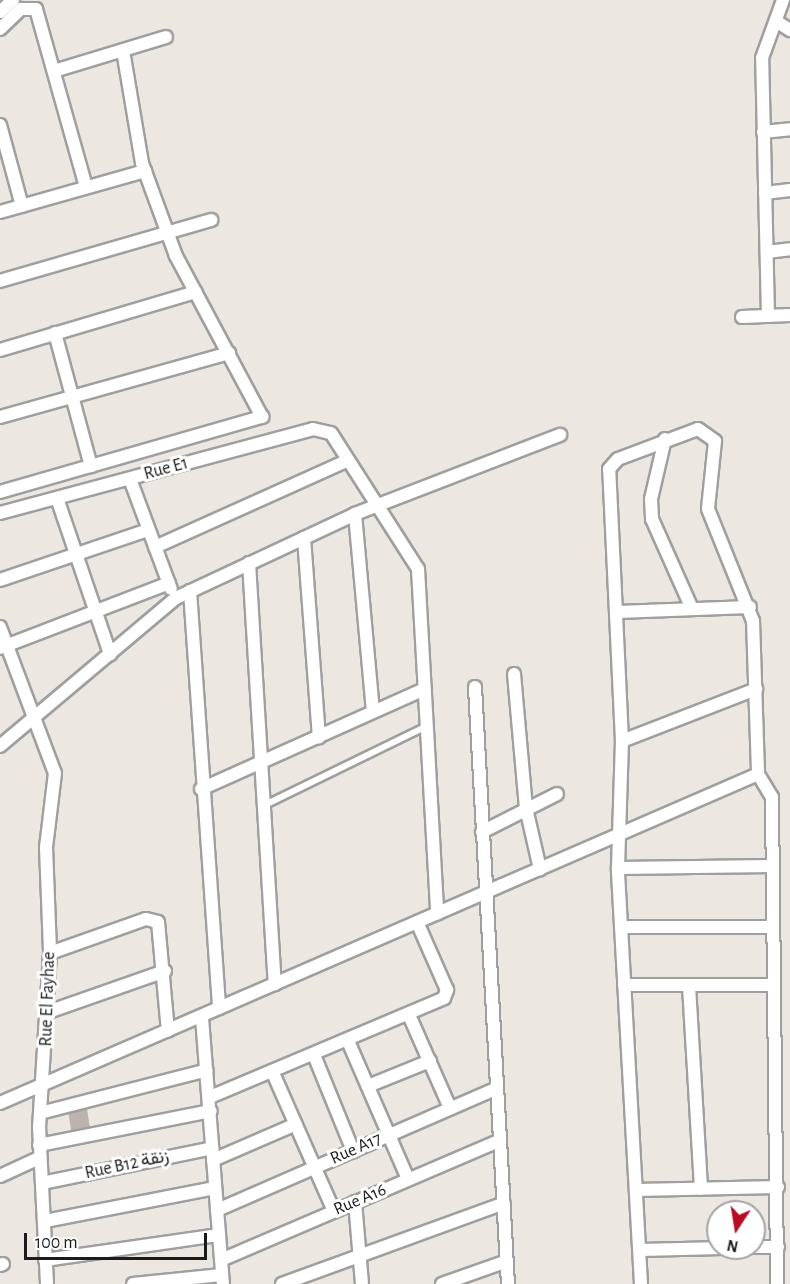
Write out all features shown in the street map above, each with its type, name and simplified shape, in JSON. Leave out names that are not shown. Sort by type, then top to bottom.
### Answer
[{"type":"street","points":[[0,12],[13,0]]},
{"type":"street","points":[[768,316],[762,58],[783,0]]},
{"type":"street","points":[[0,29],[30,2],[54,71],[86,188]]},
{"type":"street","points":[[776,21],[790,30]]},
{"type":"street","points":[[54,71],[166,37]]},
{"type":"street","points":[[0,492],[258,421],[262,413],[195,292],[168,232],[146,171],[123,51]]},
{"type":"street","points":[[0,125],[22,206]]},
{"type":"street","points":[[764,132],[790,129]]},
{"type":"street","points":[[0,212],[146,171]]},
{"type":"street","points":[[765,193],[790,190]]},
{"type":"street","points":[[0,281],[211,220]]},
{"type":"street","points":[[766,252],[790,249]]},
{"type":"street","points":[[0,350],[195,292]]},
{"type":"street","points":[[742,317],[790,315]]},
{"type":"street","points":[[55,333],[91,466]]},
{"type":"street","points":[[0,417],[229,353]]},
{"type":"street","name":"Rue E1","points":[[0,513],[58,501],[313,429],[331,433],[346,461]]},
{"type":"street","points":[[641,1284],[618,868],[622,834],[622,741],[609,469],[618,459],[665,439],[698,429],[715,441],[708,509],[750,607],[759,774],[772,790],[778,1187],[777,1284]]},
{"type":"street","points":[[0,746],[176,598],[355,514],[561,435]]},
{"type":"street","points":[[665,439],[651,499],[652,519],[692,609]]},
{"type":"street","points":[[154,547],[346,461],[418,569],[437,913]]},
{"type":"street","points":[[130,479],[154,547],[176,598]]},
{"type":"street","points":[[58,501],[110,654]]},
{"type":"street","points":[[355,514],[373,711]]},
{"type":"street","points":[[0,580],[148,530]]},
{"type":"street","points":[[304,538],[319,737]]},
{"type":"street","points":[[249,563],[265,761],[275,984]]},
{"type":"street","points":[[3,647],[169,583]]},
{"type":"street","points":[[190,591],[201,789],[219,1008]]},
{"type":"street","points":[[617,612],[750,607]]},
{"type":"street","name":"Rue El Fayhae","points":[[0,627],[3,647],[31,720],[54,761],[45,874],[50,953],[45,1086],[40,1113],[39,1151],[47,1284]]},
{"type":"street","points":[[514,674],[526,808],[540,868]]},
{"type":"street","points":[[475,687],[486,894],[493,949],[495,1089],[508,1284]]},
{"type":"street","points":[[201,789],[425,689]]},
{"type":"street","points":[[622,741],[756,689]]},
{"type":"street","points":[[0,1103],[202,1018],[219,1008],[759,774]]},
{"type":"street","points":[[482,832],[557,794]]},
{"type":"street","points":[[618,868],[772,866]]},
{"type":"street","points":[[50,953],[153,919],[161,927],[168,1031]]},
{"type":"street","points":[[210,1097],[273,1073],[444,998],[447,990],[417,922]]},
{"type":"street","points":[[621,927],[773,927]]},
{"type":"street","points":[[48,1012],[165,971]]},
{"type":"street","points":[[624,985],[774,985]]},
{"type":"street","points":[[689,986],[701,1189]]},
{"type":"street","points":[[409,1015],[450,1108]]},
{"type":"street","points":[[133,1284],[222,1280],[210,1097],[202,1018]]},
{"type":"street","points":[[348,1041],[408,1179]]},
{"type":"street","points":[[314,1055],[353,1151]]},
{"type":"street","points":[[368,1086],[430,1061]]},
{"type":"street","points":[[40,1113],[207,1070]]},
{"type":"street","points":[[273,1073],[334,1211]]},
{"type":"street","name":"Rue A17","points":[[217,1210],[495,1089]]},
{"type":"street","points":[[0,1176],[39,1151],[211,1111]]},
{"type":"street","name":"Rue B12 زنقة","points":[[42,1183],[212,1154],[296,1124]]},
{"type":"street","name":"Rue A16","points":[[221,1260],[499,1141]]},
{"type":"street","points":[[636,1190],[778,1187]]},
{"type":"street","points":[[45,1221],[215,1188]]},
{"type":"street","points":[[356,1202],[362,1284]]},
{"type":"street","points":[[282,1284],[504,1203]]},
{"type":"street","points":[[45,1260],[219,1235]]},
{"type":"street","points":[[766,1246],[778,1246]]},
{"type":"street","points":[[640,1250],[706,1248]]},
{"type":"street","points":[[442,1284],[507,1261]]},
{"type":"lane","points":[[267,804],[427,726]]},
{"type":"building","points":[[87,1109],[91,1133],[72,1136],[68,1112]]}]
